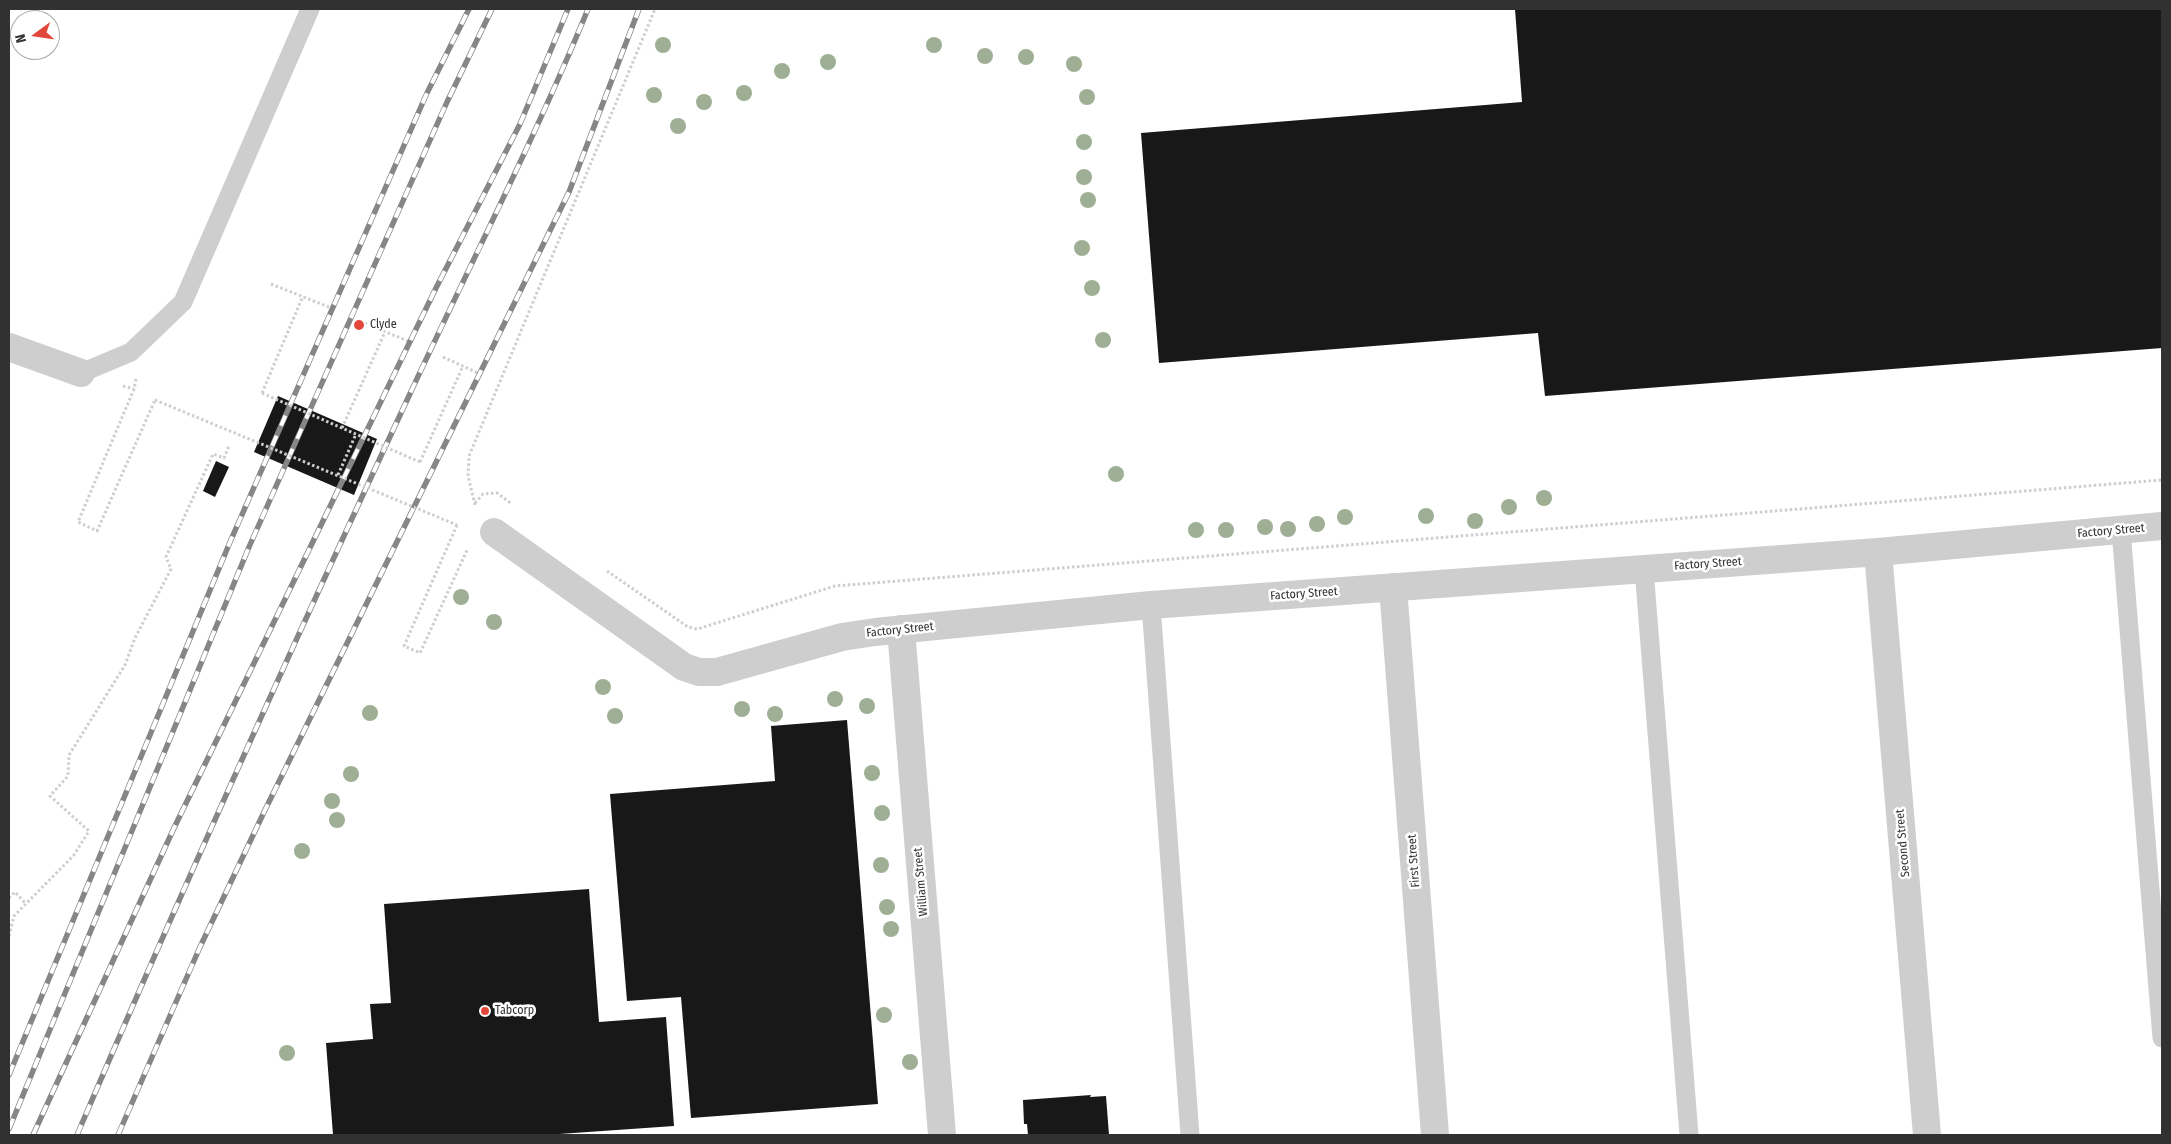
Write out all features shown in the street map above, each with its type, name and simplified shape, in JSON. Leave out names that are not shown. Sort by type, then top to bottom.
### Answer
[{"type":"street","points":[[9,348],[81,373]]},
{"type":"street","name":"Factory Street","points":[[485,522],[668,657],[684,667],[699,672],[731,670],[842,637],[901,629],[1151,605],[1878,552],[2162,526]]},
{"type":"street","name":"Second Street","points":[[1878,552],[1927,1135]]},
{"type":"street","name":"First Street","points":[[1393,587],[1435,1135]]},
{"type":"street","name":"William Street","points":[[901,629],[942,1135]]},
{"type":"lane","points":[[81,373],[131,352],[183,302],[310,9]]},
{"type":"lane","points":[[2121,530],[2162,1038]]},
{"type":"lane","points":[[1644,569],[1689,1135]]},
{"type":"lane","points":[[1151,605],[1190,1135]]},
{"type":"path","points":[[485,522],[475,503],[468,476],[469,456],[655,9]]},
{"type":"path","points":[[271,284],[329,307]]},
{"type":"path","points":[[303,296],[262,393],[420,462],[463,366]]},
{"type":"path","points":[[360,321],[410,342]]},
{"type":"path","points":[[342,428],[385,332]]},
{"type":"path","points":[[443,357],[478,373]]},
{"type":"path","points":[[134,390],[78,522],[84,525],[97,530],[155,400],[457,526],[404,646],[420,653],[469,545]]},
{"type":"path","points":[[338,475],[356,434]]},
{"type":"path","points":[[9,936],[14,916],[24,903],[74,854],[88,831],[50,796],[68,776],[69,755],[125,665],[135,638],[171,568],[166,557],[213,454],[224,458],[229,446]]},
{"type":"path","points":[[600,566],[688,628],[697,629],[835,586],[2162,480]]},
{"type":"path","points":[[475,503],[483,494],[497,494],[513,505]]},
{"type":"path","points":[[9,898],[15,892],[24,903]]},
{"type":"building","points":[[1515,9],[2162,9],[2162,348],[1545,396],[1538,333],[1159,363],[1141,133],[1522,102]]},
{"type":"building","points":[[278,396],[377,439],[354,495],[254,452]]},
{"type":"building","points":[[216,461],[229,467],[215,497],[203,491]]},
{"type":"building","points":[[847,720],[878,1104],[691,1118],[681,997],[627,1001],[610,794],[775,781],[771,726]]},
{"type":"building","name":"Tabcorp","points":[[589,889],[599,1022],[666,1017],[674,1126],[545,1135],[333,1135],[326,1043],[373,1039],[370,1004],[391,1003],[384,904]]},
{"type":"building","points":[[1091,1095],[1090,1097],[1106,1096],[1109,1135],[1028,1135],[1027,1124],[1024,1124],[1023,1100]]},
{"type":"railway","points":[[9,1075],[230,542],[427,93],[469,9]]},
{"type":"railway","points":[[9,1129],[249,547],[447,102],[492,9]]},
{"type":"railway","points":[[33,1135],[174,828],[436,288],[520,124],[568,9]]},
{"type":"railway","points":[[77,1135],[198,857],[281,673],[431,349],[546,107],[588,9]]},
{"type":"railway","points":[[118,1135],[200,947],[265,810],[569,192],[639,9]]},
{"type":"place","name":"Clyde","points":[[359,325]]},
{"type":"place","name":"Tabcorp","points":[[485,1011]]}]
